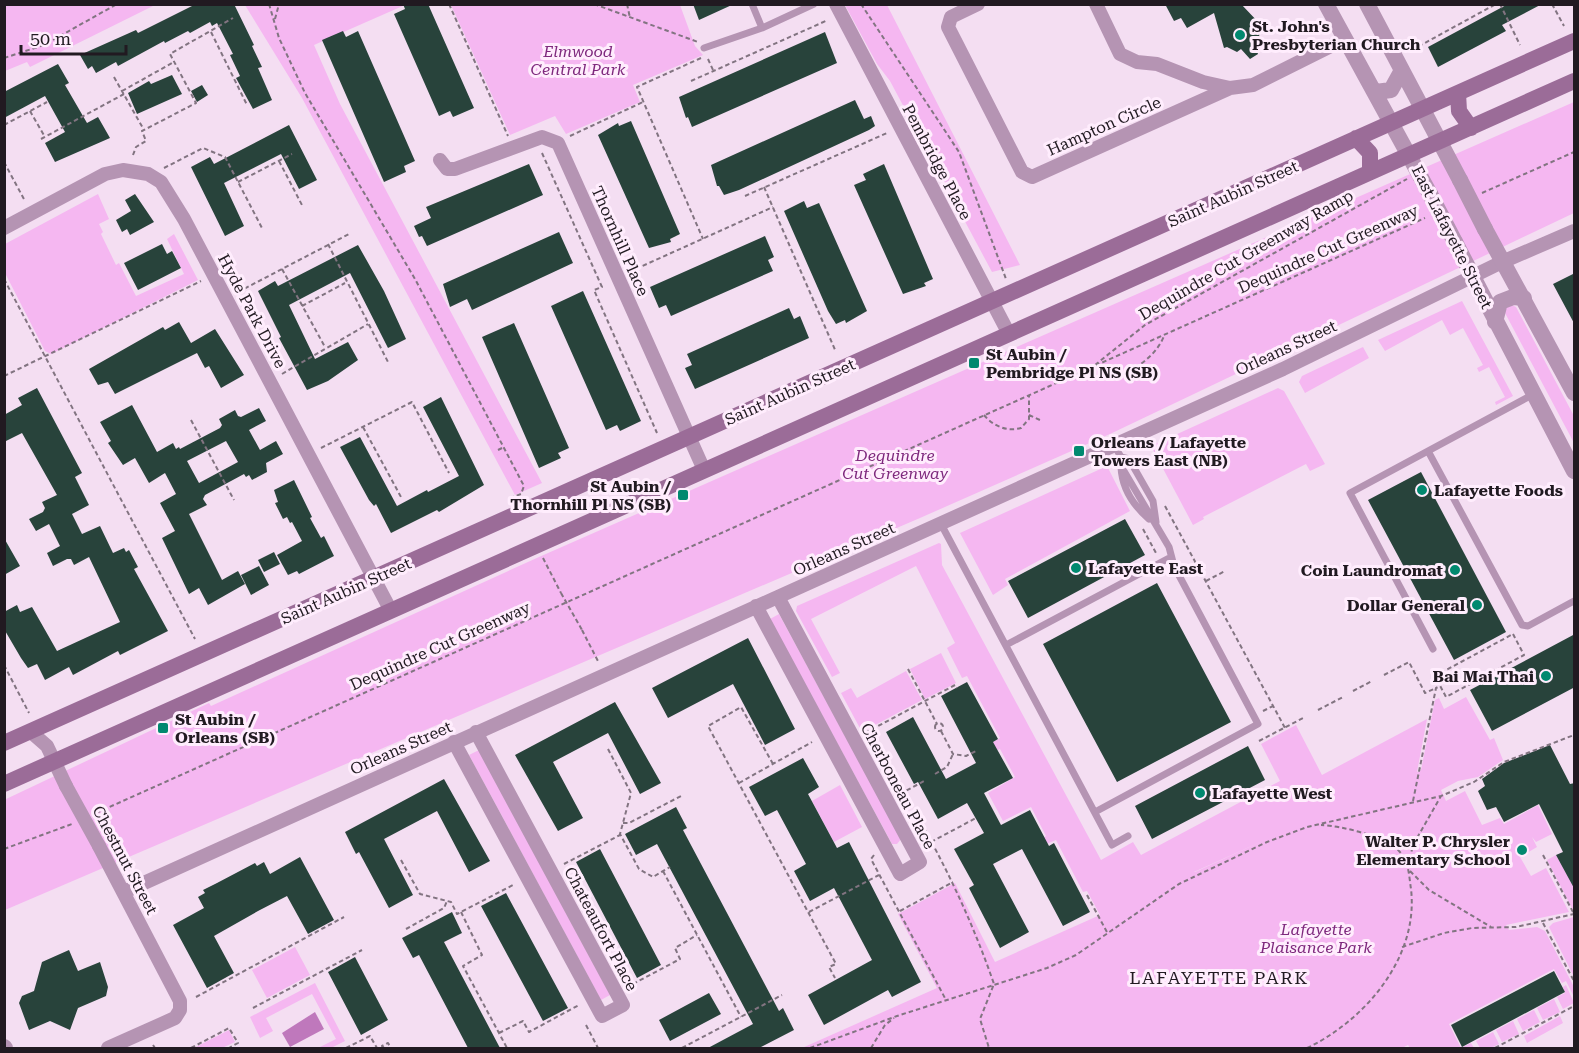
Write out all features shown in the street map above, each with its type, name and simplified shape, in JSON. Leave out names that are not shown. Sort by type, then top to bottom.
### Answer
[{"type":"main road","name":"Saint Aubin Street","points":[[4,743],[1575,41]]},
{"type":"main road","points":[[4,784],[1575,81]]},
{"type":"main road","points":[[1458,93],[1459,111],[1471,128]]},
{"type":"main road","points":[[1356,138],[1370,153],[1370,172]]},
{"type":"street","name":"Pembridge Place","points":[[836,4],[1009,334]]},
{"type":"street","name":"Hampton Circle","points":[[978,4],[951,17],[948,27],[1026,176],[1032,177],[1230,88]]},
{"type":"street","points":[[1096,4],[1120,54],[1137,62],[1157,64],[1203,82],[1230,88],[1253,86],[1345,39]]},
{"type":"street","name":"East Lafayette Street","points":[[1326,4],[1410,154],[1495,322],[1575,471]]},
{"type":"street","name":"East Lafayette Street","points":[[1367,4],[1502,262],[1575,393]]},
{"type":"street","points":[[1376,92],[1390,90],[1402,70]]},
{"type":"street","points":[[440,160],[447,169],[455,169],[512,146],[542,137],[558,143]]},
{"type":"street","name":"Thornhill Place","points":[[558,143],[704,470]]},
{"type":"street","name":"Hyde Park Drive","points":[[4,228],[105,174],[123,170],[137,171],[161,182],[170,193],[213,273],[391,611]]},
{"type":"street","name":"Orleans Street","points":[[124,892],[756,606],[941,524],[1117,451],[1502,262],[1575,231]]},
{"type":"street","points":[[1495,322],[1500,302],[1513,297],[1524,298]]},
{"type":"street","name":"Cherboneau Place","points":[[756,606],[900,874],[920,862],[778,597]]},
{"type":"street","name":"Chestnut Street","points":[[31,732],[46,746],[176,992],[180,1010],[166,1023],[108,1048]]},
{"type":"street","name":"Chateaufort Place","points":[[454,742],[602,1016],[623,1005],[476,732]]},
{"type":"lane","points":[[752,4],[762,28]]},
{"type":"lane","points":[[704,48],[762,28],[814,4]]},
{"type":"lane","points":[[1433,649],[1350,493],[1534,394]]},
{"type":"lane","points":[[1095,812],[1258,724],[1156,524],[1121,466],[1117,451]]},
{"type":"lane","points":[[1117,451],[1129,459],[1153,501],[1156,524]]},
{"type":"lane","points":[[1428,451],[1522,626],[1528,626],[1575,601]]},
{"type":"lane","points":[[941,524],[1113,844],[1128,836]]},
{"type":"lane","points":[[1006,645],[1171,557]]},
{"type":"path","points":[[4,58],[44,45],[117,4]]},
{"type":"path","points":[[269,4],[279,38],[305,93],[415,279],[524,486],[521,494],[513,497]]},
{"type":"path","points":[[274,20],[279,4]]},
{"type":"path","points":[[448,4],[512,146]]},
{"type":"path","points":[[594,4],[700,42],[704,48]]},
{"type":"path","points":[[627,4],[630,18]]},
{"type":"path","points":[[861,4],[959,152],[1011,294]]},
{"type":"path","points":[[1413,50],[1498,4],[1520,45]]},
{"type":"path","points":[[1552,4],[1564,26]]},
{"type":"path","points":[[144,130],[196,103],[170,54],[233,18]]},
{"type":"path","points":[[691,81],[831,18]]},
{"type":"path","points":[[210,31],[247,105]]},
{"type":"path","points":[[703,239],[637,87],[706,56],[714,70]]},
{"type":"path","points":[[30,111],[43,138],[174,62]]},
{"type":"path","points":[[114,76],[144,130],[146,141],[136,147],[133,155]]},
{"type":"path","points":[[4,125],[47,102]]},
{"type":"path","points":[[558,143],[644,102]]},
{"type":"path","points":[[745,196],[882,135]]},
{"type":"path","points":[[538,145],[602,287],[594,290],[657,433]]},
{"type":"path","points":[[164,168],[203,148],[225,157],[262,228]]},
{"type":"path","points":[[1477,195],[1575,152]]},
{"type":"path","points":[[238,182],[291,154]]},
{"type":"path","points":[[279,161],[303,207]]},
{"type":"path","points":[[4,162],[25,201]]},
{"type":"path","name":"Dequindre Cut Greenway Ramp","points":[[1091,368],[1145,326],[1401,182],[1420,174]]},
{"type":"path","points":[[764,187],[836,352]]},
{"type":"path","points":[[627,273],[773,207]]},
{"type":"path","name":"Dequindre Cut Greenway","points":[[91,816],[1434,214]]},
{"type":"path","points":[[238,292],[351,232]]},
{"type":"path","points":[[302,306],[345,283],[347,278],[328,244]]},
{"type":"path","points":[[282,269],[325,347]]},
{"type":"path","points":[[4,376],[43,356],[60,351],[213,273]]},
{"type":"path","points":[[4,279],[195,639]]},
{"type":"path","points":[[345,283],[389,364]]},
{"type":"path","points":[[282,374],[368,324]]},
{"type":"path","points":[[1085,370],[1103,377],[1129,370],[1151,354],[1164,335]]},
{"type":"path","points":[[984,415],[993,424],[1013,430],[1023,427],[1029,415],[1029,395]]},
{"type":"path","points":[[321,448],[412,402],[448,473]]},
{"type":"path","points":[[1029,415],[1040,420]]},
{"type":"path","points":[[190,420],[234,500]]},
{"type":"path","points":[[363,427],[401,498]]},
{"type":"path","points":[[498,450],[504,447]]},
{"type":"path","points":[[1162,499],[1284,728]]},
{"type":"path","points":[[1140,523],[1156,553],[1154,555]]},
{"type":"path","points":[[541,555],[604,674]]},
{"type":"path","points":[[1206,581],[1225,571]]},
{"type":"path","points":[[1513,634],[1524,655],[1446,697],[1440,686],[1435,676],[1513,634]]},
{"type":"path","points":[[1384,675],[1409,662],[1425,693],[1440,686]]},
{"type":"path","points":[[4,665],[29,713]]},
{"type":"path","points":[[908,669],[937,724],[942,725],[940,731],[953,754]]},
{"type":"path","points":[[1353,691],[1372,681]]},
{"type":"path","points":[[861,735],[955,685],[957,688]]},
{"type":"path","points":[[1413,801],[1436,688]]},
{"type":"path","points":[[1318,710],[1343,697]]},
{"type":"path","points":[[773,764],[741,707],[708,726],[836,964],[829,967],[835,978]]},
{"type":"path","points":[[1259,741],[1305,717]]},
{"type":"path","points":[[810,1048],[1076,955],[1179,884],[1267,842],[1318,824],[1441,796],[1474,782],[1504,762],[1575,735]]},
{"type":"path","points":[[739,783],[817,739]]},
{"type":"path","points":[[608,749],[631,792],[620,834],[639,869],[653,877],[670,867]]},
{"type":"path","points":[[953,754],[966,756],[978,750]]},
{"type":"path","points":[[935,774],[947,767],[953,754]]},
{"type":"path","points":[[895,797],[926,780]]},
{"type":"path","points":[[623,823],[629,823],[681,796]]},
{"type":"path","points":[[1306,1048],[1338,1031],[1359,1015],[1383,985],[1409,930],[1412,909],[1408,868],[1413,845],[1441,796]]},
{"type":"path","points":[[931,842],[976,818]]},
{"type":"path","points":[[4,849],[80,820]]},
{"type":"path","points":[[1318,824],[1345,828],[1399,850],[1416,880],[1491,927]]},
{"type":"path","points":[[913,830],[924,828],[977,933],[994,984],[980,1019],[989,1048]]},
{"type":"path","points":[[559,867],[620,834]]},
{"type":"path","points":[[879,853],[871,859],[946,1000]]},
{"type":"path","points":[[1402,947],[1444,933],[1543,922],[1574,914],[1543,855]]},
{"type":"path","points":[[401,860],[420,894],[451,902],[457,914],[520,881]]},
{"type":"path","points":[[663,871],[741,1017]]},
{"type":"path","points":[[809,912],[879,875]]},
{"type":"path","points":[[899,911],[953,882]]},
{"type":"path","points":[[1087,895],[1108,934]]},
{"type":"path","points":[[406,929],[444,908],[447,901]]},
{"type":"path","points":[[461,912],[482,955],[463,966],[507,1048]]},
{"type":"path","points":[[196,997],[344,917]]},
{"type":"path","points":[[1543,922],[1575,981]]},
{"type":"path","points":[[633,984],[680,959],[675,948],[697,935]]},
{"type":"path","points":[[253,1008],[362,950]]},
{"type":"path","points":[[682,1048],[782,995]]},
{"type":"path","points":[[499,1033],[524,1021],[529,1032],[585,1002]]},
{"type":"path","points":[[1495,1048],[1575,1006]]},
{"type":"path","points":[[871,1048],[885,1025],[897,1016]]},
{"type":"path","points":[[586,1025],[598,1048]]},
{"type":"path","points":[[191,1048],[229,1028],[238,1043],[229,1048]]},
{"type":"path","points":[[346,1048],[370,1036],[377,1048]]},
{"type":"path","points":[[384,1048],[382,1046],[388,1043],[391,1048]]},
{"type":"green space","points":[[4,5],[155,5],[30,67],[27,62],[5,71]]},
{"type":"green space","points":[[245,5],[405,5],[314,45],[340,104],[542,483],[515,495],[302,98]]},
{"type":"green space","name":"Elmwood Central Park","points":[[451,5],[680,5],[695,46],[703,55],[633,85],[640,102],[566,134],[555,116],[510,135]]},
{"type":"green space","points":[[845,5],[887,5],[1020,265],[992,272],[890,81],[877,64]]},
{"type":"green space","name":"Dequindre Cut Greenway","points":[[1574,102],[1574,213],[1110,434],[920,518],[5,910],[4,800],[209,703],[211,706],[539,557]]},
{"type":"green space","points":[[98,194],[109,219],[99,224],[103,232],[101,234],[116,265],[119,263],[136,296],[184,274],[167,239],[174,234],[198,280],[51,354],[45,351],[5,273],[5,244]]},
{"type":"green space","points":[[1462,301],[1513,396],[1496,405],[1495,402],[1505,397],[1489,367],[1479,372],[1477,368],[1483,365],[1463,328],[1450,335],[1442,320],[1385,351],[1378,340]]},
{"type":"green space","points":[[1506,306],[1516,307],[1574,416],[1574,443],[1505,313]]},
{"type":"green space","points":[[1363,347],[1369,358],[1305,393],[1299,382],[1302,376]]},
{"type":"green space","points":[[1278,388],[1284,391],[1325,464],[1310,471],[1306,464],[1203,517],[1204,519],[1193,525],[1151,446]]},
{"type":"green space","points":[[1107,466],[1130,511],[1005,579],[1008,585],[993,595],[960,533]]},
{"type":"green space","name":"Lafayette Plaisance Park","points":[[941,544],[942,565],[1101,860],[1133,842],[1141,855],[1280,781],[1261,744],[1296,725],[1322,775],[1427,719],[1417,772],[1421,770],[1435,700],[1439,698],[1444,709],[1466,697],[1490,740],[1494,738],[1503,760],[1478,777],[1458,781],[1441,790],[1446,801],[1465,791],[1482,825],[1500,818],[1504,824],[1538,805],[1552,834],[1536,842],[1532,837],[1537,847],[1520,857],[1531,876],[1546,868],[1569,912],[1506,925],[1509,930],[1537,927],[1545,931],[1574,987],[1574,997],[1566,981],[1562,983],[1554,969],[1449,1024],[1461,1048],[1410,1048],[1408,1045],[1402,1048],[802,1048],[937,988],[898,914],[955,883],[995,962],[1100,915],[1087,891],[1083,892],[1056,840],[1044,845],[1041,839],[1046,836],[1031,807],[1003,821],[988,793],[1015,777],[1000,749],[995,751],[991,743],[1000,738],[967,676],[962,678],[947,648],[955,643],[916,566],[811,619],[840,673],[832,677],[796,611],[797,606]]},
{"type":"green space","points":[[779,614],[901,839],[897,844],[892,844],[770,619]]},
{"type":"green space","points":[[941,653],[956,683],[925,699],[910,669]]},
{"type":"green space","points":[[906,671],[922,700],[862,732],[841,693],[851,688],[857,698]]},
{"type":"green space","points":[[479,750],[610,995],[601,1000],[469,755]]},
{"type":"green space","points":[[840,785],[862,827],[834,842],[812,801]]},
{"type":"green space","points":[[1556,855],[1574,887],[1574,912],[1547,860]]},
{"type":"green space","points":[[1574,917],[1574,977],[1549,927],[1553,923]]},
{"type":"green space","points":[[295,947],[310,975],[267,998],[252,970]]},
{"type":"green space","points":[[315,983],[345,1041],[331,1048],[318,1048],[336,1039],[312,994],[266,1018],[273,1031],[260,1038],[250,1017]]},
{"type":"green space","points":[[1566,985],[1574,1003],[1563,1009],[1557,997],[1565,993],[1563,987]]},
{"type":"green space","points":[[1554,999],[1560,1012],[1543,1020],[1537,1008]]},
{"type":"green space","points":[[1534,1010],[1540,1022],[1523,1031],[1517,1019]]},
{"type":"green space","points":[[1560,1016],[1563,1023],[1527,1043],[1524,1036]]},
{"type":"green space","points":[[1513,1021],[1519,1034],[1502,1042],[1496,1030]]},
{"type":"green space","points":[[229,1030],[235,1042],[222,1048],[194,1048]]},
{"type":"green space","points":[[1493,1032],[1499,1044],[1491,1048],[1480,1048],[1476,1041]]},
{"type":"green space","points":[[1471,1043],[1474,1048],[1461,1048]]},
{"type":"shaded area","points":[[315,1012],[324,1029],[290,1047],[282,1033]]},
{"type":"building","points":[[196,4],[234,4],[254,45],[252,46],[262,67],[258,68],[272,100],[253,109],[236,78],[240,76],[230,55],[233,54],[217,23],[212,26],[210,22],[190,33],[188,31],[118,66],[116,62],[96,73],[92,66],[88,69],[80,55],[136,30],[138,33]]},
{"type":"building","points":[[403,4],[428,4],[474,108],[453,117],[450,111],[439,116],[394,14],[405,9]]},
{"type":"building","points":[[693,4],[734,4],[699,20]]},
{"type":"building","name":"St. John's Presbyterian Church","points":[[1165,4],[1241,4],[1260,24],[1259,39],[1254,42],[1258,54],[1250,59],[1241,49],[1237,52],[1227,47],[1224,48],[1214,13],[1187,28],[1181,18],[1174,21]]},
{"type":"building","points":[[1508,4],[1542,4],[1502,25],[1506,31],[1438,67],[1428,47]]},
{"type":"building","points":[[343,31],[346,37],[358,31],[415,161],[404,166],[406,172],[384,182],[322,40]]},
{"type":"building","points":[[825,32],[837,63],[692,127],[688,117],[686,118],[679,97]]},
{"type":"building","points":[[58,64],[69,83],[65,85],[87,123],[98,117],[110,138],[55,162],[45,143],[65,132],[45,96],[4,118],[4,92]]},
{"type":"building","points":[[172,75],[182,94],[137,114],[128,93],[149,81],[151,84]]},
{"type":"building","points":[[202,85],[208,95],[197,102],[191,91]]},
{"type":"building","points":[[855,100],[864,119],[871,116],[875,126],[869,130],[739,190],[724,195],[717,186],[711,165]]},
{"type":"building","points":[[631,121],[680,234],[670,239],[671,242],[649,248],[598,135],[618,123],[619,126]]},
{"type":"building","points":[[289,125],[317,180],[299,189],[281,154],[224,183],[244,226],[225,236],[191,167],[210,157],[214,164]]},
{"type":"building","points":[[529,164],[543,195],[427,246],[422,236],[419,237],[414,226],[431,218],[426,207]]},
{"type":"building","points":[[884,164],[933,279],[924,283],[926,286],[903,294],[854,185],[866,180],[863,174]]},
{"type":"building","points":[[135,194],[154,222],[130,235],[127,229],[122,232],[116,220],[131,211],[125,200]]},
{"type":"building","points":[[804,201],[807,208],[819,203],[867,311],[846,323],[845,320],[836,324],[828,311],[784,211]]},
{"type":"building","points":[[559,232],[573,263],[472,310],[467,299],[450,307],[443,284]]},
{"type":"building","points":[[765,236],[774,257],[768,260],[773,271],[671,316],[666,305],[659,308],[650,287]]},
{"type":"building","points":[[162,244],[167,254],[172,251],[181,268],[138,290],[124,263]]},
{"type":"building","points":[[358,245],[384,291],[406,339],[388,348],[350,273],[289,305],[315,359],[348,342],[358,360],[328,381],[307,390],[279,338],[281,337],[258,291],[275,281],[278,286]]},
{"type":"building","points":[[1575,273],[1575,325],[1553,284]]},
{"type":"building","points":[[583,291],[641,421],[620,431],[617,425],[606,430],[551,306]]},
{"type":"building","points":[[789,308],[794,319],[800,316],[809,338],[695,389],[685,368],[692,365],[687,354]]},
{"type":"building","points":[[179,322],[191,343],[215,329],[244,375],[221,388],[209,366],[205,368],[197,353],[115,394],[108,382],[98,385],[89,369],[163,327],[165,330]]},
{"type":"building","points":[[514,323],[569,448],[558,453],[561,458],[539,468],[482,337]]},
{"type":"building","points":[[37,388],[82,473],[75,477],[89,505],[72,514],[82,534],[100,526],[113,553],[124,548],[126,552],[129,550],[138,567],[134,569],[168,631],[120,655],[118,651],[73,675],[69,667],[45,680],[37,664],[28,668],[21,658],[4,629],[4,612],[17,605],[20,612],[32,607],[57,651],[120,622],[89,557],[74,565],[71,559],[67,559],[53,566],[47,553],[60,546],[49,524],[36,531],[29,519],[43,512],[45,508],[42,502],[57,495],[22,433],[4,442],[4,415],[22,405],[18,398]]},
{"type":"building","points":[[441,397],[484,485],[439,512],[437,510],[391,533],[376,504],[374,506],[369,500],[340,447],[360,437],[397,506],[427,490],[428,492],[459,476],[423,407]]},
{"type":"building","points":[[132,405],[157,452],[173,443],[176,449],[179,447],[180,449],[220,428],[222,425],[219,419],[235,410],[241,417],[259,408],[266,421],[249,430],[260,450],[276,441],[283,454],[266,463],[267,472],[252,480],[249,475],[246,477],[244,474],[205,495],[203,499],[207,505],[189,514],[222,580],[238,571],[245,584],[208,605],[199,588],[189,594],[162,538],[175,531],[160,503],[176,494],[165,473],[149,483],[135,458],[123,465],[108,443],[111,441],[100,422]],"holes":[[[226,441],[238,462],[199,483],[187,461]]]},
{"type":"building","points":[[1421,472],[1506,632],[1454,660],[1368,500]]},
{"type":"building","points":[[294,480],[312,517],[310,518],[321,538],[324,536],[334,556],[299,574],[297,571],[288,575],[277,555],[302,541],[292,522],[290,523],[287,517],[283,519],[275,503],[278,502],[274,490]]},
{"type":"building","name":"Lafayette East","points":[[1125,519],[1145,555],[1028,618],[1008,581]]},
{"type":"building","points":[[4,538],[20,566],[4,575]]},
{"type":"building","points":[[274,552],[280,564],[264,572],[258,560]]},
{"type":"building","points":[[259,566],[269,585],[251,595],[241,575]]},
{"type":"building","points":[[1157,583],[1231,722],[1117,782],[1043,644]]},
{"type":"building","points":[[1575,634],[1575,687],[1492,731],[1470,690]]},
{"type":"building","points":[[748,638],[795,729],[765,745],[733,684],[668,718],[652,688]]},
{"type":"building","points":[[967,682],[998,739],[993,742],[1013,778],[984,793],[1001,825],[1030,810],[1049,846],[1054,843],[1090,912],[1063,926],[1022,849],[993,864],[1029,932],[1000,948],[969,888],[974,885],[954,849],[984,833],[967,803],[938,819],[918,782],[914,784],[886,732],[913,717],[946,779],[976,763],[941,696]]},
{"type":"building","points":[[615,702],[661,783],[640,794],[608,733],[553,762],[583,818],[558,831],[515,755]]},
{"type":"building","points":[[1550,745],[1570,784],[1575,783],[1575,890],[1556,855],[1563,852],[1539,804],[1504,822],[1496,807],[1487,810],[1478,791],[1485,786],[1482,779],[1504,763]]},
{"type":"building","name":"Lafayette West","points":[[1248,746],[1265,780],[1152,839],[1135,806]]},
{"type":"building","points":[[803,758],[819,787],[808,794],[837,848],[849,842],[921,982],[892,997],[888,990],[824,1025],[808,995],[872,960],[834,888],[810,901],[794,871],[806,864],[777,810],[765,816],[749,787]]},
{"type":"building","points":[[444,779],[490,861],[469,872],[437,811],[384,839],[413,895],[389,908],[359,852],[356,854],[345,832]]},
{"type":"building","points":[[676,807],[687,828],[683,830],[779,1011],[783,1008],[794,1030],[759,1048],[708,1048],[753,1024],[657,844],[636,855],[625,834]]},
{"type":"building","points":[[600,849],[661,965],[637,978],[576,862]]},
{"type":"building","points":[[300,857],[334,920],[308,934],[287,896],[258,911],[214,936],[234,973],[207,988],[173,925],[204,908],[198,897],[205,893],[203,890],[255,863],[257,866],[264,862],[270,874]]},
{"type":"building","points":[[506,893],[568,1008],[543,1021],[481,906]]},
{"type":"building","points":[[452,912],[462,933],[444,942],[500,1048],[468,1048],[419,955],[413,958],[402,938]]},
{"type":"building","points":[[69,950],[78,971],[100,962],[108,987],[106,996],[78,1008],[70,1030],[50,1021],[29,1030],[19,1003],[22,996],[34,991],[42,962]]},
{"type":"building","points":[[355,957],[388,1020],[361,1035],[328,972]]},
{"type":"building","points":[[1554,971],[1565,992],[1462,1047],[1451,1025]]},
{"type":"building","points":[[709,993],[721,1014],[670,1041],[659,1020]]},
{"type":"place","name":"St. John's Presbyterian Church","points":[[1240,35]]},
{"type":"place","name":"St Aubin / Pembridge Pl NS (SB)","points":[[974,363]]},
{"type":"place","name":"Orleans / Lafayette Towers East (NB)","points":[[1079,451]]},
{"type":"place","name":"Lafayette Foods","points":[[1422,490]]},
{"type":"place","name":"St Aubin / Thornhill Pl NS (SB)","points":[[683,495]]},
{"type":"place","name":"Lafayette East","points":[[1076,568]]},
{"type":"place","name":"Coin Laundromat","points":[[1455,570]]},
{"type":"place","name":"Dollar General","points":[[1477,605]]},
{"type":"place","name":"Bai Mai Thai","points":[[1546,676]]},
{"type":"place","name":"St Aubin / Orleans (SB)","points":[[163,728]]},
{"type":"place","name":"Lafayette West","points":[[1200,793]]},
{"type":"place","name":"Walter P. Chrysler Elementary School","points":[[1522,850]]},
{"type":"district","name":"LAFAYETTE PARK","points":[[1219,977]]}]
